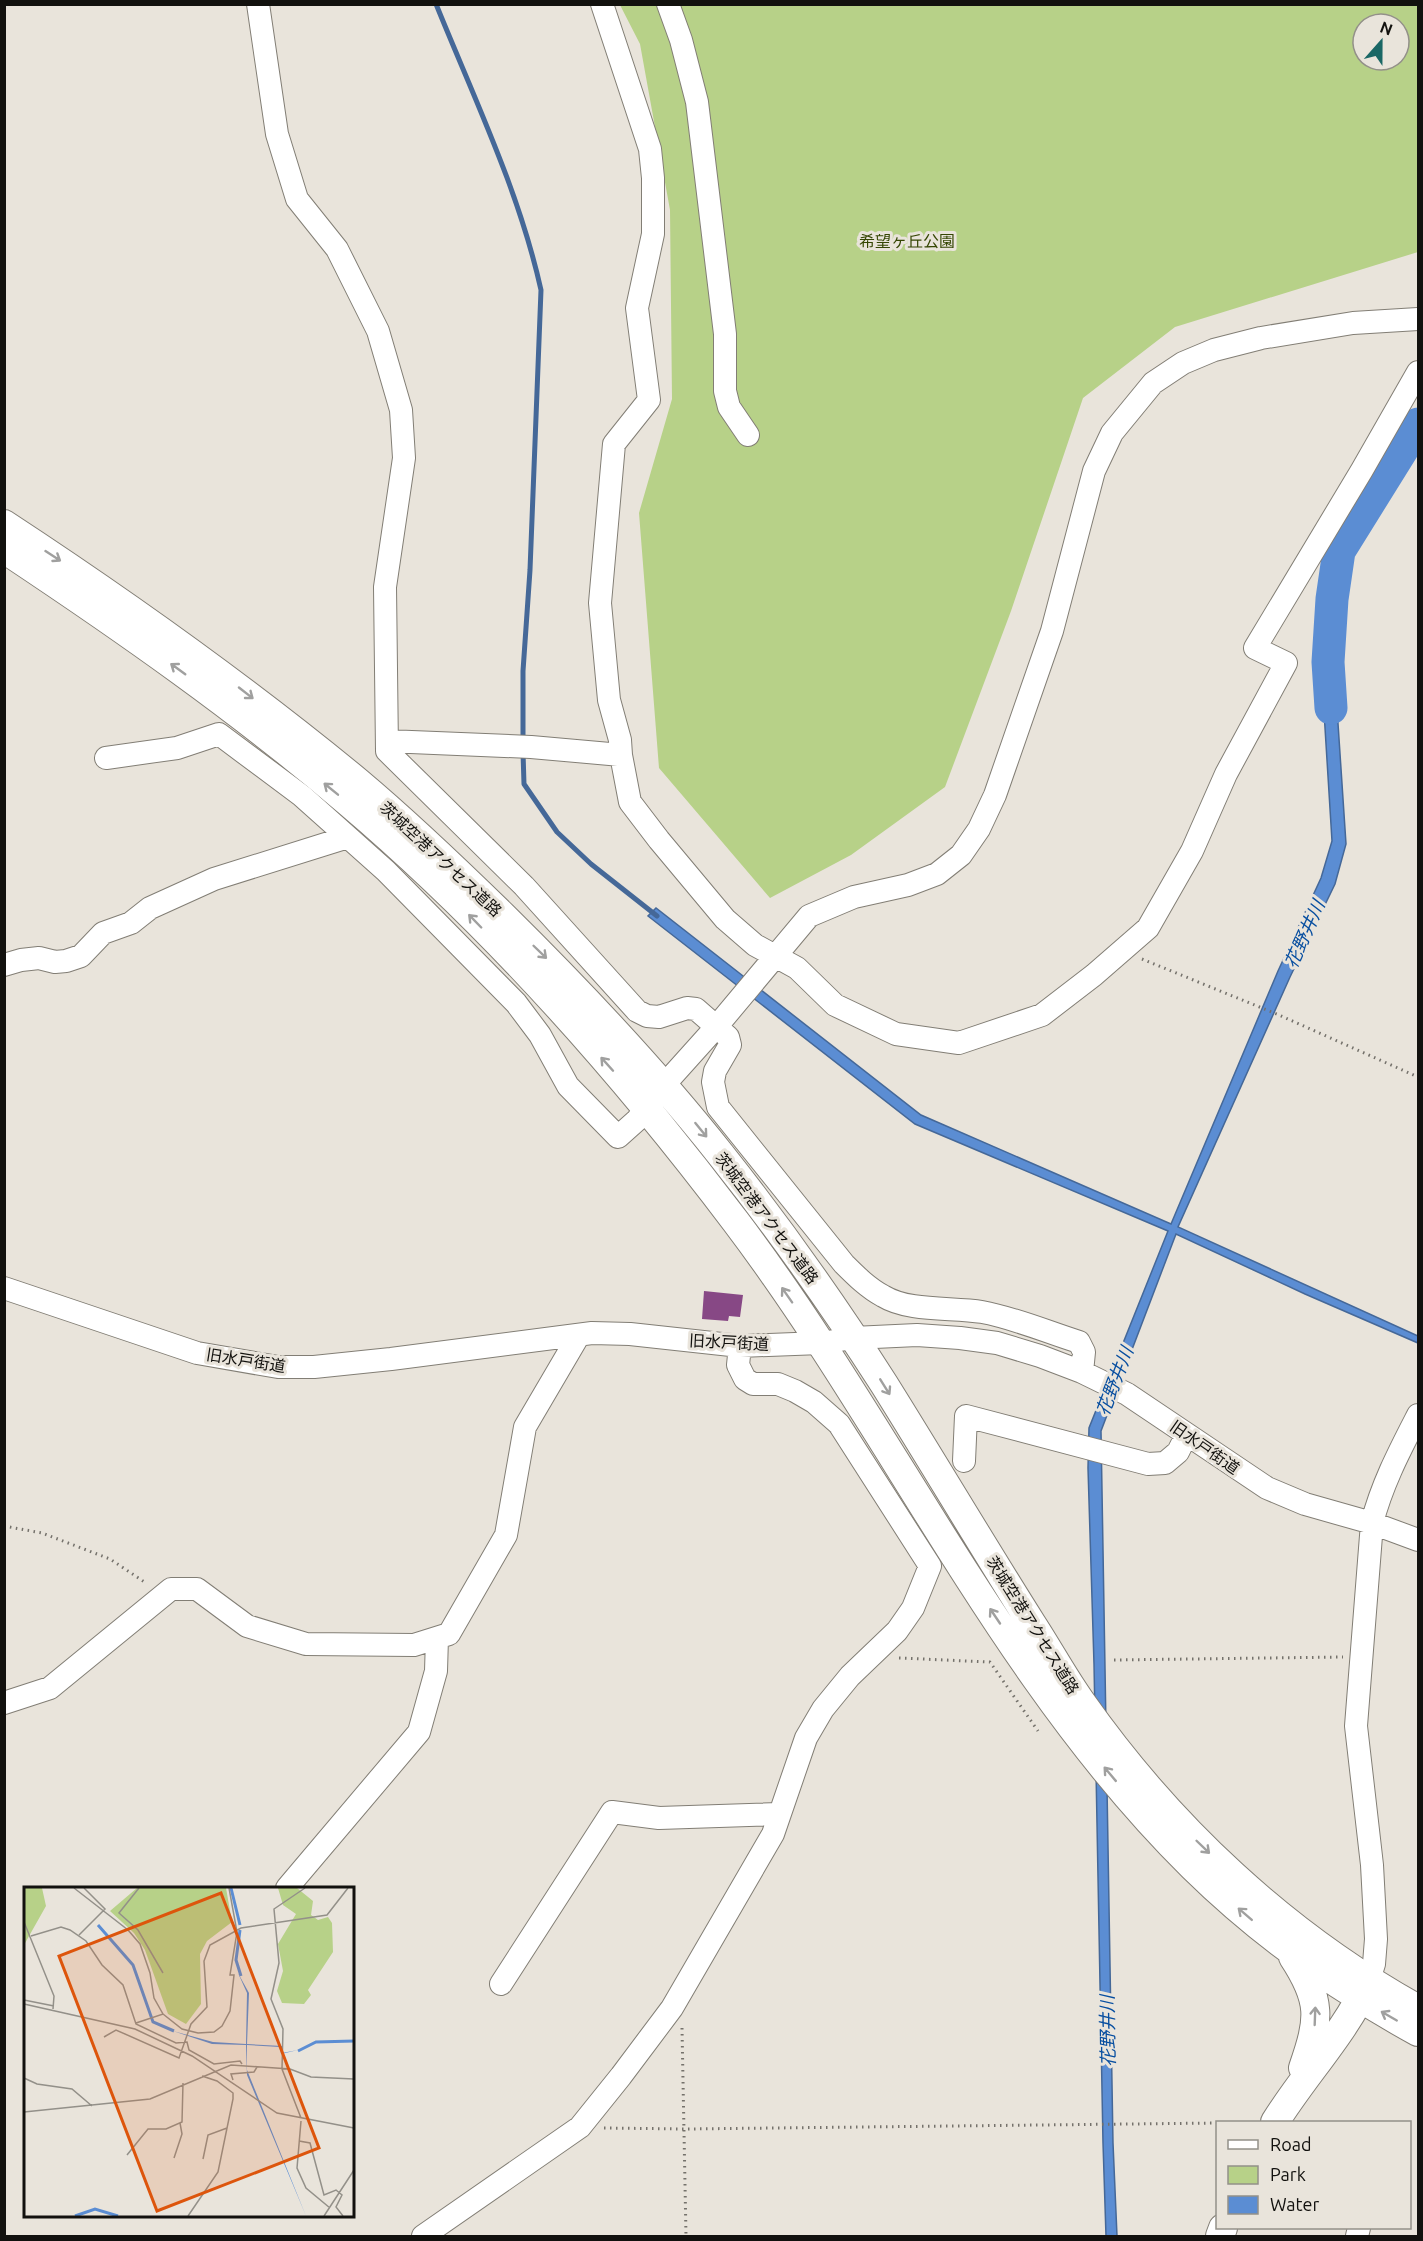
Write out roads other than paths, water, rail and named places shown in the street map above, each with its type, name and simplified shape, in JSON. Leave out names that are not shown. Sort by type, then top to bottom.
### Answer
[{"type":"main road","name":"茨城空港アクセス道路","points":[[4,524],[106,591],[242,689],[361,785],[468,882],[563,975],[664,1085],[767,1216],[883,1383],[1082,1702],[1135,1772],[1203,1848],[1365,1989],[1419,2032]]},
{"type":"main road","name":"茨城空港アクセス道路","points":[[4,549],[97,611],[229,706],[349,803],[455,900],[553,1003],[646,1108],[737,1223],[821,1343],[965,1571],[1081,1740],[1143,1814],[1192,1867],[1290,1952],[1365,1989],[1419,2009]]},
{"type":"main road","points":[[1290,1952],[1304,1974],[1317,2010],[1312,2041],[1294,2092]]},
{"type":"main road","points":[[1276,2121],[1365,1989]]},
{"type":"street","points":[[258,4],[277,134],[297,199],[337,249],[378,331],[401,410],[404,458],[385,586],[387,751],[524,886],[638,1011],[647,1016],[659,1017],[687,1008],[696,1009],[728,1037],[729,1045],[715,1071],[713,1082],[718,1107],[844,1264],[868,1286],[885,1298],[907,1304],[983,1312],[1079,1342],[1091,1376]]},
{"type":"street","points":[[602,4],[650,149],[653,178],[653,234],[637,308],[649,400],[614,444],[600,603],[609,700],[621,740],[621,755],[630,802],[725,920],[755,945],[797,968],[836,1005],[896,1034],[959,1043],[1042,1015],[1094,975],[1148,928],[1186,861],[1226,774],[1286,663],[1255,648],[1419,372]]},
{"type":"street","points":[[668,4],[681,40],[698,102],[725,334],[725,391],[729,407],[748,435]]},
{"type":"street","points":[[106,758],[177,748],[219,734],[302,796],[386,871],[516,1004],[540,1035],[568,1086],[618,1137],[717,1026],[809,916],[854,897],[908,885],[937,874],[961,855],[979,830],[995,795],[1049,641],[1094,471],[1112,433],[1153,383],[1183,363],[1214,350],[1261,338],[1353,323],[1419,319]]},
{"type":"street","points":[[387,741],[521,746],[621,755]]},
{"type":"street","points":[[4,965],[39,958],[55,962],[81,956],[103,933],[131,923],[150,908],[214,879],[348,837]]},
{"type":"street","name":"旧水戸街道","points":[[4,1288],[197,1353],[278,1367],[315,1367],[391,1359],[579,1335],[630,1334],[740,1346],[821,1343],[853,1338],[917,1335],[997,1343],[1040,1356],[1091,1376],[1127,1394],[1186,1436],[1267,1488],[1305,1504],[1372,1522],[1419,1540]]},
{"type":"street","points":[[4,1703],[50,1688],[171,1589],[197,1589],[248,1626],[306,1644],[414,1645],[449,1634],[506,1535],[525,1427],[579,1335]]},
{"type":"street","points":[[423,2236],[580,2127],[672,2008],[773,1834],[806,1738],[823,1709],[850,1676],[897,1631],[913,1608],[930,1566],[839,1424],[814,1402],[795,1391],[778,1384],[753,1384],[746,1379],[738,1365],[740,1346]]},
{"type":"street","points":[[1365,1989],[1374,1964],[1376,1939],[1372,1865],[1356,1726],[1372,1522],[1377,1502],[1394,1462],[1419,1415]]},
{"type":"street","points":[[964,1461],[966,1416],[1148,1464],[1166,1463],[1178,1452],[1186,1436]]},
{"type":"street","points":[[288,1887],[419,1732],[436,1671],[437,1638]]},
{"type":"street","points":[[501,1984],[612,1812],[659,1818],[780,1814]]},
{"type":"water","points":[[1321,663],[1334,663],[1346,844],[1335,884],[1290,977],[1178,1227],[1418,1336],[1418,1343],[1176,1234],[1101,1431],[1113,2143],[1117,2236],[1106,2236],[1088,1468],[1089,1428],[1168,1231],[915,1124],[648,916],[656,908],[921,1115],[1171,1224],[1278,971],[1321,878],[1332,841]]},
{"type":"waterway","points":[[436,4],[508,181],[532,253],[541,290],[530,570],[523,671],[523,742]]},
{"type":"waterway","name":"花野井川","points":[[1331,708],[1328,662],[1332,599],[1339,551],[1418,424]]},
{"type":"waterway","points":[[523,752],[524,784],[557,832],[591,864],[657,916]]},
{"type":"park label","name":"希望ヶ丘公園","points":[[907,241]]}]
